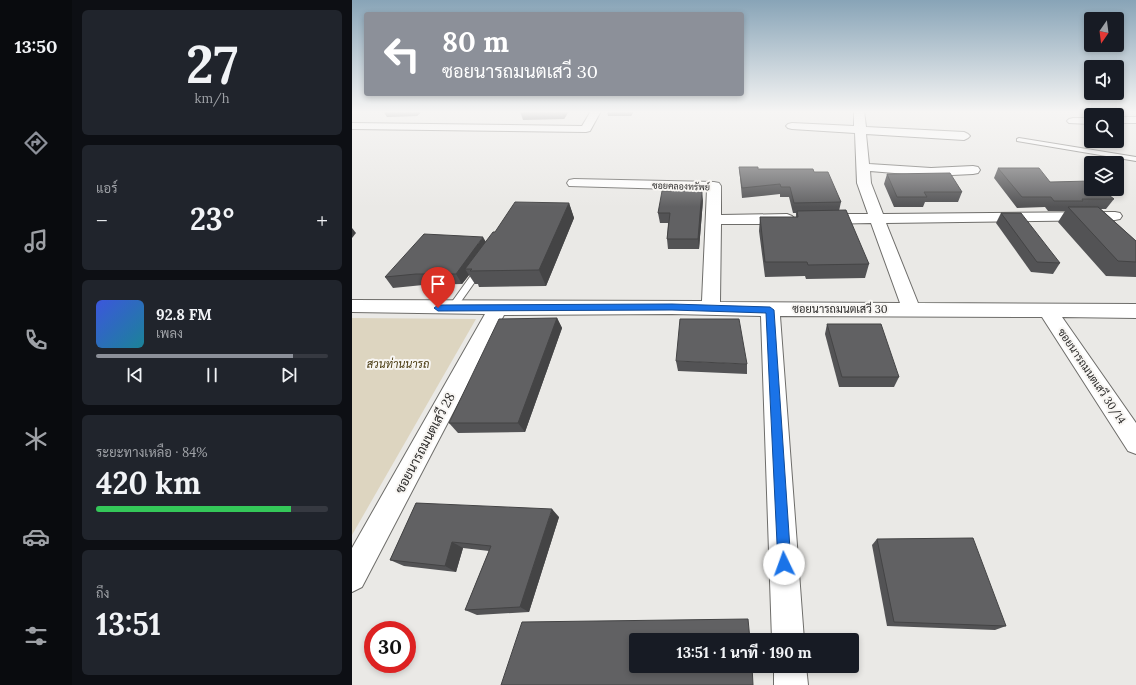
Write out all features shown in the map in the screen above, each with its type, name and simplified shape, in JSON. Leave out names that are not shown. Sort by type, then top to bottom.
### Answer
[{"type":"street","points":[[861,143],[864,183],[912,309]]},
{"type":"street","points":[[863,167],[931,172],[973,170]]},
{"type":"street","name":"ซอยคลองทรัพย์","points":[[574,183],[714,186],[712,309]]},
{"type":"street","points":[[713,220],[1115,216]]},
{"type":"street","name":"ซอยนารถมนตเสวี 30","points":[[352,306],[452,308],[672,307],[770,310],[912,309],[1136,311]]},
{"type":"street","name":"ซอยนารถมนตเสวี 28","points":[[352,577],[498,308]]},
{"type":"street","points":[[770,310],[788,633]]},
{"type":"street","name":"ซอยนารถมนตเสวี 30/14","points":[[1047,310],[1136,443]]},
{"type":"street","points":[[790,673],[791,685]]},
{"type":"lane","points":[[1037,143],[1136,159]]},
{"type":"lane","points":[[452,308],[484,264]]},
{"type":"green space","name":"สวนท่านนารถ","points":[[352,318],[476,319],[352,535]]},
{"type":"building","points":[[739,167],[758,167],[758,169],[813,169],[814,172],[828,172],[841,202],[794,203],[790,187],[781,187],[780,184],[742,188]]},
{"type":"building","points":[[998,168],[1039,168],[1050,182],[1084,181],[1084,196],[1110,196],[1114,199],[1054,201],[1051,197],[1022,197]]},
{"type":"building","points":[[950,173],[962,192],[924,192],[927,197],[897,197],[887,174]]},
{"type":"building","points":[[702,190],[698,239],[667,239],[670,213],[658,213],[662,191]]},
{"type":"building","points":[[515,202],[569,203],[539,270],[470,271],[472,269],[465,269],[493,232],[495,232]]},
{"type":"building","points":[[1068,207],[1098,207],[1136,241],[1136,262],[1118,261]]},
{"type":"building","points":[[846,210],[869,264],[808,265],[807,262],[765,262],[760,217],[798,217],[797,211]]},
{"type":"building","points":[[1001,213],[1021,213],[1060,263],[1037,262]]},
{"type":"building","points":[[424,234],[483,237],[456,274],[416,274],[385,277]]},
{"type":"building","points":[[557,318],[518,423],[449,423],[499,319]]},
{"type":"building","points":[[680,319],[739,319],[747,364],[676,361]]},
{"type":"building","points":[[827,324],[881,324],[899,377],[842,377]]},
{"type":"building","points":[[416,503],[552,509],[520,607],[465,610],[491,546],[452,542],[445,566],[390,560]]},
{"type":"building","points":[[973,538],[1006,626],[894,622],[877,539]]},
{"type":"building","points":[[748,619],[749,633],[629,633],[629,673],[752,673],[753,685],[501,685],[522,622]]},
{"type":"route","points":[[438,308],[672,307],[770,310],[784,564]]}]
